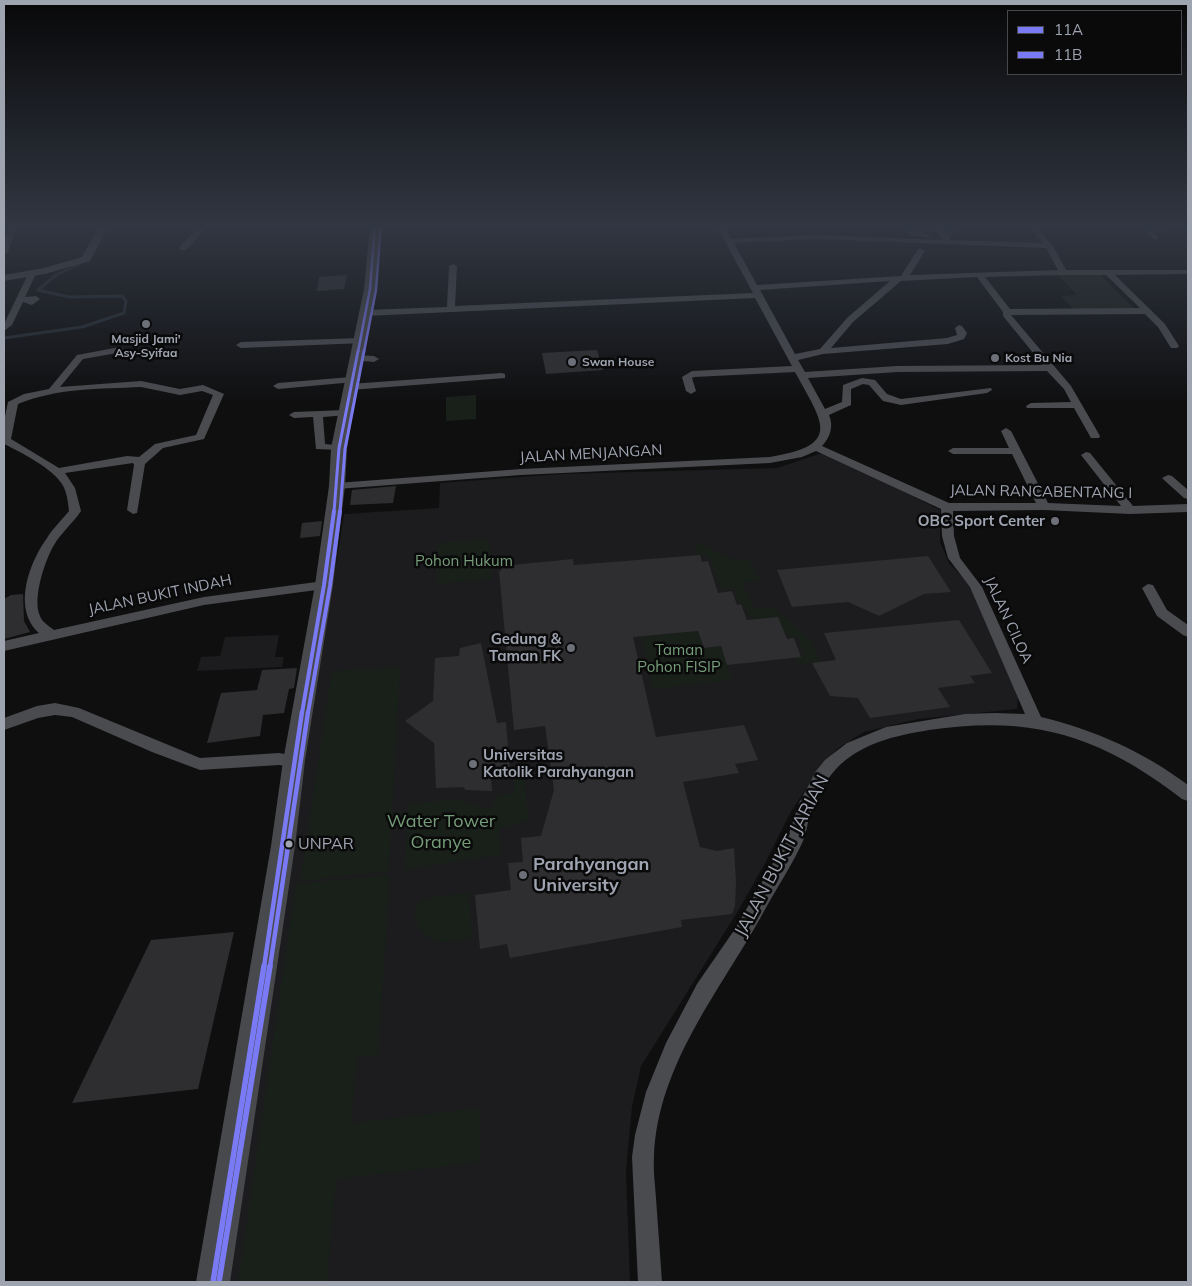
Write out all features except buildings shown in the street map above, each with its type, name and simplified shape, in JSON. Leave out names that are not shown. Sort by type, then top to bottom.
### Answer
[{"type":"main road","points":[[213,1282],[283,846],[294,761],[324,585],[337,486],[339,448],[350,383],[363,353],[365,313],[370,285]]},
{"type":"street","points":[[4,328],[8,325],[15,312],[27,285]]},
{"type":"street","points":[[451,309],[452,285]]},
{"type":"street","points":[[753,285],[824,417],[823,439],[815,447]]},
{"type":"street","points":[[365,313],[756,291],[823,285]]},
{"type":"street","points":[[823,351],[850,320],[892,285]]},
{"type":"street","points":[[987,285],[1008,312],[1006,314],[1068,388],[1094,436]]},
{"type":"street","points":[[1121,285],[1162,326],[1174,346]]},
{"type":"street","points":[[20,300],[36,298],[32,302]]},
{"type":"street","points":[[1008,312],[1146,311]]},
{"type":"street","points":[[4,312],[15,312]]},
{"type":"street","points":[[792,358],[823,351],[948,341],[961,337],[960,328]]},
{"type":"street","points":[[241,345],[363,353]]},
{"type":"street","points":[[52,394],[76,359],[120,350]]},
{"type":"street","points":[[691,391],[687,377],[689,374],[897,368],[1050,368]]},
{"type":"street","points":[[278,386],[502,376]]},
{"type":"street","points":[[824,417],[847,403],[846,387],[862,381],[872,382],[882,396],[888,400],[900,402],[987,390]]},
{"type":"street","points":[[52,635],[40,627],[32,614],[32,599],[41,561],[49,543],[74,511],[74,500],[66,480],[27,450],[4,440],[13,402],[28,396],[52,394],[70,388],[141,384],[180,392],[203,388],[219,394],[200,437],[159,446],[140,462],[140,474],[132,510]]},
{"type":"street","points":[[1030,406],[1077,405]]},
{"type":"street","points":[[294,415],[345,413]]},
{"type":"street","points":[[318,414],[320,446],[339,448]]},
{"type":"street","points":[[1006,431],[1044,506]]},
{"type":"street","name":"JALAN MENJANGAN","points":[[337,486],[521,472],[770,460],[796,455],[815,447]]},
{"type":"street","name":"JALAN RANCABENTANG I","points":[[815,447],[947,507],[1044,506],[1130,510],[1188,508]]},
{"type":"street","points":[[953,451],[1016,451]]},
{"type":"street","points":[[1086,454],[1130,510]]},
{"type":"street","points":[[56,472],[127,459],[140,462]]},
{"type":"street","points":[[1168,478],[1188,496]]},
{"type":"street","name":"JALAN CILOA","points":[[947,507],[948,536],[952,554],[958,567],[975,585],[1013,667],[1035,721]]},
{"type":"street","name":"JALAN BUKIT INDAH","points":[[4,646],[204,601],[324,585]]},
{"type":"street","points":[[1148,588],[1162,613],[1188,632]]},
{"type":"street","points":[[4,724],[37,712],[55,709],[74,712],[157,748],[200,764],[279,759],[294,761]]},
{"type":"street","name":"JALAN BUKIT JARIAN","points":[[650,1282],[643,1157],[644,1136],[657,1089],[705,991],[740,936],[796,838],[801,818],[813,788],[830,765],[873,735],[935,723],[978,719],[1035,721],[1114,747],[1171,780],[1188,794]]},
{"type":"shaded area","name":"Parahyangan University","points":[[825,452],[940,510],[940,542],[949,563],[970,585],[1018,696],[1017,709],[918,719],[864,732],[837,749],[810,782],[789,815],[738,911],[641,1066],[632,1107],[626,1171],[630,1282],[223,1282],[344,514],[439,508],[440,483],[562,474],[777,468]]},
{"type":"shaded area","points":[[279,635],[275,657],[284,657],[282,667],[197,671],[201,657],[220,656],[225,637]]},
{"type":"green space","points":[[1068,285],[1110,285],[1135,309],[1074,310],[1061,296],[1077,295]]},
{"type":"green space","points":[[476,395],[476,419],[446,421],[446,397]]},
{"type":"green space","name":"Pohon Hukum","points":[[489,539],[492,579],[437,584],[437,543]]},
{"type":"green space","points":[[700,544],[731,559],[749,560],[760,580],[741,583],[755,609],[770,607],[788,619],[811,640],[821,662],[799,664],[795,657],[804,656],[797,637],[790,638],[775,617],[751,619],[743,604],[740,604],[734,589],[721,589],[709,558],[699,553],[695,546]]},
{"type":"green space","name":"Taman Pohon FISIP","points":[[698,631],[704,648],[721,646],[732,680],[653,689],[641,637]]},
{"type":"green space","points":[[400,667],[389,871],[300,881],[332,671]]},
{"type":"green space","name":"Water Tower Oranye","points":[[524,766],[528,821],[499,829],[501,855],[405,869],[408,804],[456,799],[491,810],[495,796],[514,793],[514,768]]},
{"type":"green space","points":[[390,875],[378,1055],[357,1057],[351,1123],[479,1108],[480,1162],[336,1179],[327,1282],[238,1282],[296,884]]},
{"type":"green space","points":[[469,893],[472,938],[448,942],[438,941],[428,937],[423,932],[416,920],[415,913],[419,903],[436,897]]},
{"type":"waterway","points":[[4,338],[82,327],[124,313],[126,301],[122,296],[69,297],[38,290],[44,285]]},
{"type":"transit line","name":"11A","points":[[213,1282],[283,846],[294,761],[324,585],[337,486],[339,448],[370,285]]},
{"type":"transit line","name":"11B","points":[[219,1282],[289,847],[300,762],[330,586],[343,487],[345,449],[376,285]]},
{"type":"place","name":"Masjid Jami' Asy-Syifaa","points":[[146,324]]},
{"type":"place","name":"Kost Bu Nia","points":[[995,358]]},
{"type":"place","name":"Swan House","points":[[572,362]]},
{"type":"place","name":"OBC Sport Center","points":[[1055,521]]},
{"type":"place","name":"Gedung & Taman FK","points":[[571,648]]},
{"type":"place","name":"Universitas Katolik Parahyangan","points":[[473,764]]},
{"type":"place","name":"UNPAR","points":[[289,844]]},
{"type":"place","name":"Parahyangan University","points":[[523,875]]}]
